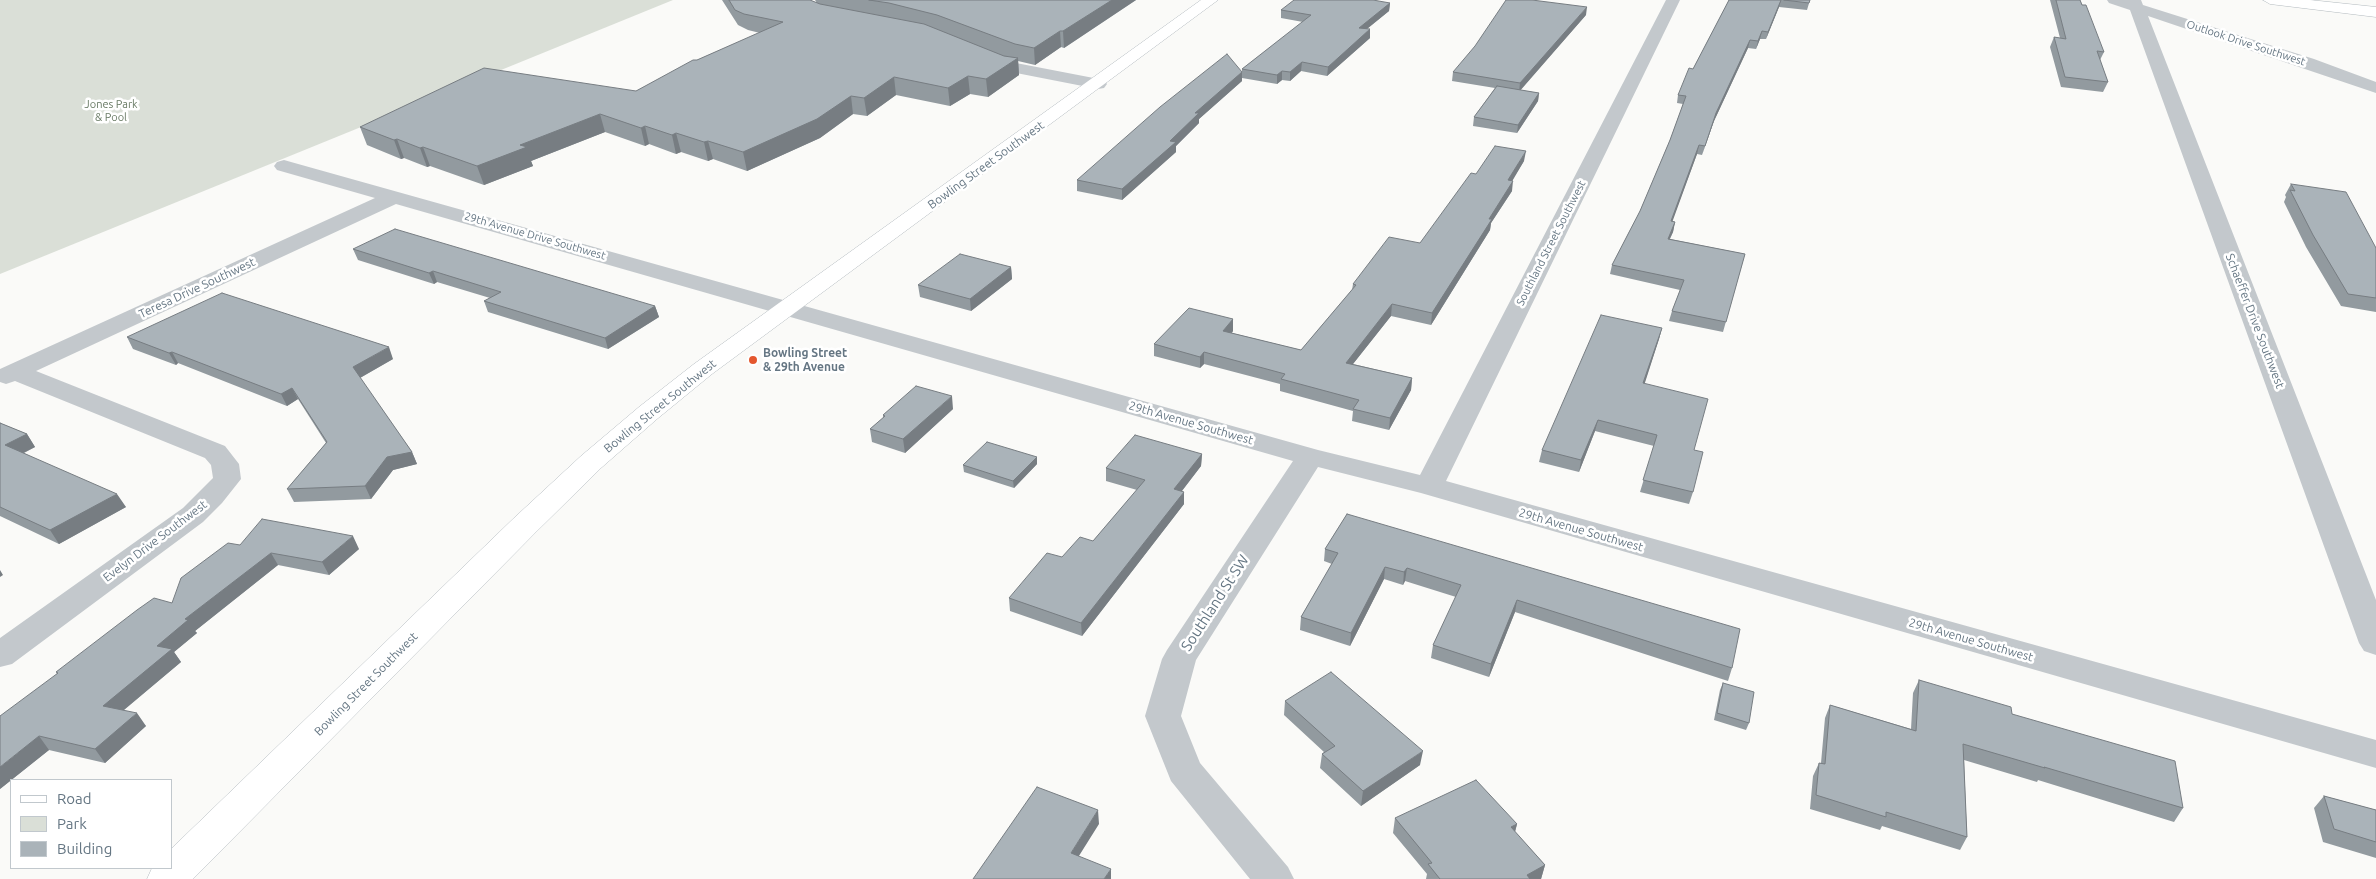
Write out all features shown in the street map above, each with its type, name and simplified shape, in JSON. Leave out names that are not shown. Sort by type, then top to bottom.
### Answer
[{"type":"main road","name":"Bowling Street Southwest","points":[[167,879],[591,462],[703,369],[1098,84],[1210,0]]},
{"type":"main road","points":[[2270,0],[2376,12]]},
{"type":"street","name":"Southland Street Southwest","points":[[1428,486],[1673,0]]},
{"type":"street","name":"Outlook Drive Southwest","points":[[2128,2],[2356,79],[2376,88]]},
{"type":"street","name":"Schaeffer Drive Southwest","points":[[2128,2],[2376,643]]},
{"type":"street","points":[[968,52],[1012,67],[1098,84]]},
{"type":"street","name":"29th Avenue Drive Southwest","points":[[284,166],[786,308]]},
{"type":"street","name":"Teresa Drive Southwest","points":[[8,375],[395,197]]},
{"type":"street","name":"29th Avenue Southwest","points":[[786,308],[1310,457],[1428,486],[2376,754]]},
{"type":"street","name":"Evelyn Drive Southwest","points":[[0,655],[193,515],[227,479],[225,464],[214,452],[8,375]]},
{"type":"street","name":"Southland St SW","points":[[1274,879],[1184,771],[1163,716],[1178,659],[1310,457]]},
{"type":"green space","name":"Jones Park & Pool","points":[[0,0],[673,0],[0,274]]},
{"type":"building","points":[[729,0],[810,0],[820,4],[924,24],[1004,56],[1018,58],[986,79],[968,76],[948,88],[894,77],[864,98],[851,96],[817,119],[743,152],[676,133],[672,135],[645,126],[641,128],[600,114],[520,145],[527,147],[477,166],[423,147],[420,148],[397,139],[394,140],[360,127],[484,68],[636,91],[693,60],[697,60],[783,22],[744,14],[735,10]]},
{"type":"building","points":[[869,0],[1112,0],[1034,48],[1015,44],[937,15]]},
{"type":"building","points":[[1294,0],[1373,0],[1390,3],[1359,28],[1370,29],[1328,67],[1302,62],[1290,72],[1282,71],[1277,75],[1242,69],[1311,15],[1281,10]]},
{"type":"building","points":[[1506,0],[1532,0],[1587,7],[1520,83],[1453,72],[1475,46]]},
{"type":"building","points":[[1729,0],[1781,0],[1768,32],[1762,31],[1758,41],[1750,40],[1716,113],[1705,146],[1699,145],[1671,221],[1675,222],[1668,239],[1745,254],[1726,322],[1672,311],[1684,280],[1612,265],[1640,211],[1670,140],[1686,96],[1678,95],[1689,68],[1693,69]]},
{"type":"building","points":[[1784,0],[1810,0],[1809,3]]},
{"type":"building","points":[[2056,0],[2080,0],[2082,5],[2086,5],[2104,52],[2097,51],[2108,82],[2065,77],[2054,37],[2066,39]]},
{"type":"building","points":[[1227,54],[1242,72],[1195,113],[1199,113],[1170,141],[1176,142],[1122,189],[1077,180],[1160,107]]},
{"type":"building","points":[[1497,86],[1539,93],[1518,125],[1474,117]]},
{"type":"building","points":[[1495,146],[1526,151],[1508,180],[1513,181],[1489,219],[1492,219],[1432,313],[1392,304],[1346,363],[1412,378],[1390,418],[1353,409],[1359,400],[1281,379],[1285,374],[1204,352],[1200,357],[1154,344],[1189,308],[1233,319],[1223,331],[1301,350],[1356,285],[1353,284],[1389,237],[1420,243],[1471,173],[1476,174]]},
{"type":"building","points":[[2291,184],[2346,192],[2376,248],[2376,298],[2348,294],[2313,235],[2290,190],[2295,191]]},
{"type":"building","points":[[395,229],[655,306],[605,338],[484,301],[501,292],[433,271],[429,273],[353,249]]},
{"type":"building","points":[[960,254],[1011,267],[970,299],[918,285]]},
{"type":"building","points":[[222,293],[389,347],[353,367],[412,452],[387,457],[365,486],[287,489],[327,442],[292,388],[281,394],[172,352],[169,353],[127,337]]},
{"type":"building","points":[[1601,315],[1662,328],[1643,383],[1708,399],[1694,450],[1703,452],[1693,492],[1643,480],[1657,435],[1598,420],[1581,460],[1542,450]]},
{"type":"building","points":[[916,386],[952,396],[903,439],[870,429],[885,416],[883,415]]},
{"type":"building","points":[[0,423],[27,434],[5,445],[117,494],[50,530],[0,507]]},
{"type":"building","points":[[1135,435],[1202,454],[1174,489],[1184,492],[1081,623],[1009,598],[1047,553],[1062,557],[1080,537],[1093,541],[1145,480],[1106,468]]},
{"type":"building","points":[[987,442],[1037,457],[1013,481],[963,465]]},
{"type":"building","points":[[1347,514],[1740,629],[1732,668],[1517,600],[1491,664],[1433,645],[1461,585],[1407,568],[1404,572],[1385,567],[1351,633],[1301,617],[1338,553],[1325,549]]},
{"type":"building","points":[[262,519],[353,536],[322,562],[271,553],[185,619],[188,620],[157,646],[172,649],[103,706],[137,713],[95,749],[39,736],[0,767],[0,716],[154,598],[172,603],[181,578],[228,543],[240,545]]},
{"type":"building","points":[[1331,672],[1423,751],[1363,791],[1322,754],[1335,746],[1285,701]]},
{"type":"building","points":[[1919,680],[2011,707],[2012,714],[2175,761],[2183,808],[1963,744],[1967,837],[1886,812],[1886,817],[1816,795],[1819,763],[1825,764],[1830,705],[1916,731]]},
{"type":"building","points":[[1723,683],[1754,692],[1749,723],[1717,713]]},
{"type":"building","points":[[1476,780],[1517,824],[1511,827],[1545,865],[1527,875],[1530,879],[1440,879],[1428,864],[1432,863],[1395,818]]},
{"type":"building","points":[[1037,787],[1098,810],[1071,853],[1111,869],[1104,879],[973,879]]},
{"type":"building","points":[[2324,796],[2376,810],[2376,842],[2334,829]]},
{"type":"place","name":"Bowling Street & 29th Avenue","points":[[753,360]]}]
